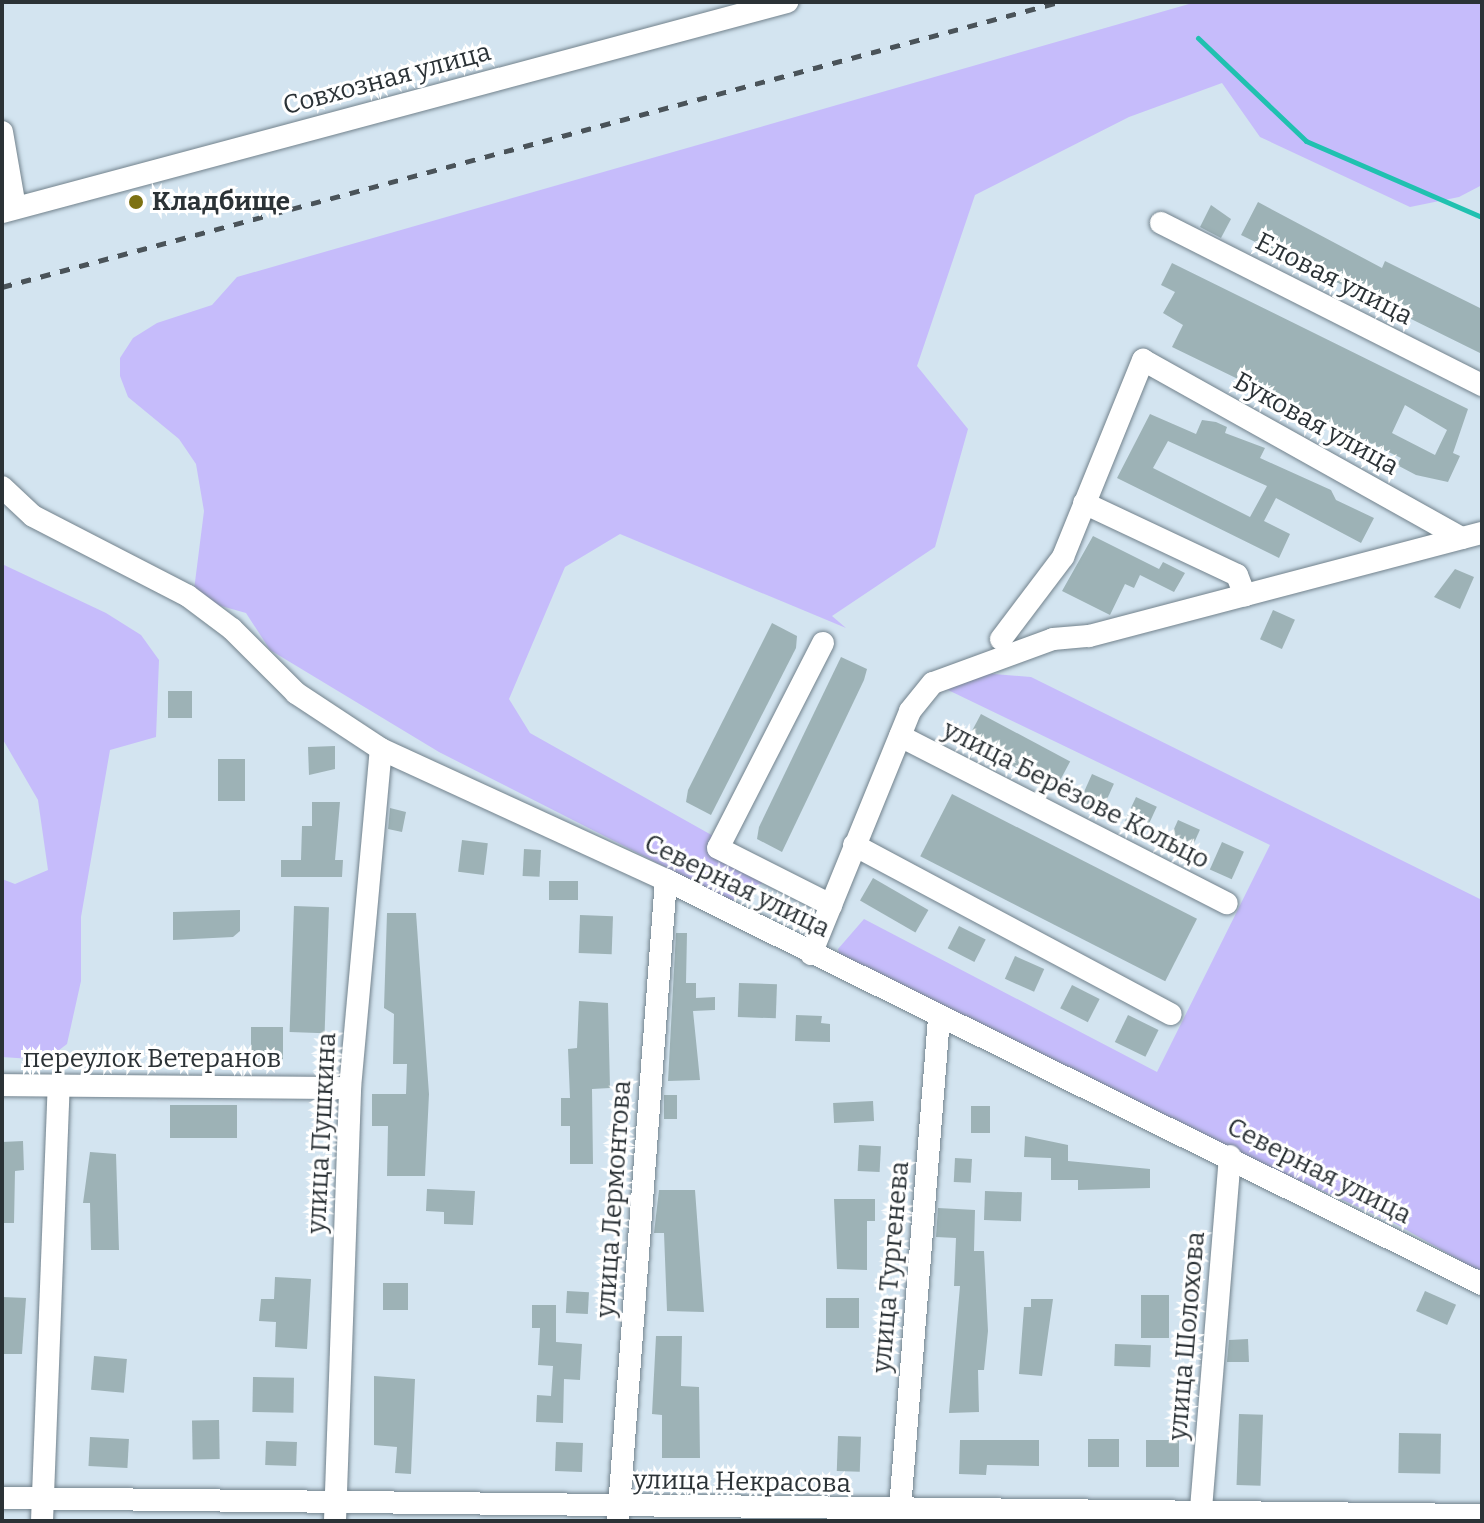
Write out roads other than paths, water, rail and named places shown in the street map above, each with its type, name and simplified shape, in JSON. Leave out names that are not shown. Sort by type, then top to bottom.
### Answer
[{"type":"street","name":"Совхозная улица","points":[[8,209],[787,2]]},
{"type":"street","points":[[2,132],[8,209]]},
{"type":"street","name":"Еловая улица","points":[[1161,223],[1482,385]]},
{"type":"street","name":"Буковая улица","points":[[1084,503],[1143,360],[1472,536]]},
{"type":"street","name":"Северная улица","points":[[2,487],[33,516],[188,596],[232,629],[296,693],[381,749],[666,880],[939,1018],[1230,1156],[1482,1284]]},
{"type":"street","points":[[1001,639],[1063,557],[1084,503],[1237,575],[1245,596]]},
{"type":"street","points":[[811,954],[854,845],[921,692],[951,672],[1053,639],[1089,636],[1472,536]]},
{"type":"street","points":[[823,643],[718,848],[831,905]]},
{"type":"street","name":"улица Берёзове Кольцо","points":[[900,736],[1227,903]]},
{"type":"street","name":"улица Пушкина","points":[[335,1512],[350,1088],[381,749]]},
{"type":"street","points":[[854,845],[1171,1014]]},
{"type":"street","name":"улица Лермонтова","points":[[618,1514],[666,880]]},
{"type":"street","name":"улица Тургенева","points":[[899,1517],[939,1018]]},
{"type":"street","name":"переулок Ветеранов","points":[[2,1085],[350,1088]]},
{"type":"street","points":[[42,1510],[59,1086]]},
{"type":"street","name":"улица Шолохова","points":[[1200,1517],[1230,1156]]},
{"type":"street","name":"улица Некрасова","points":[[2,1498],[42,1510],[1482,1519]]},
{"type":"waterway","points":[[1198,38],[1306,141],[1482,217]]},
{"type":"railway","points":[[2,287],[1059,2]]},
{"type":"place","name":"Кладбище","points":[[136,202]]}]
